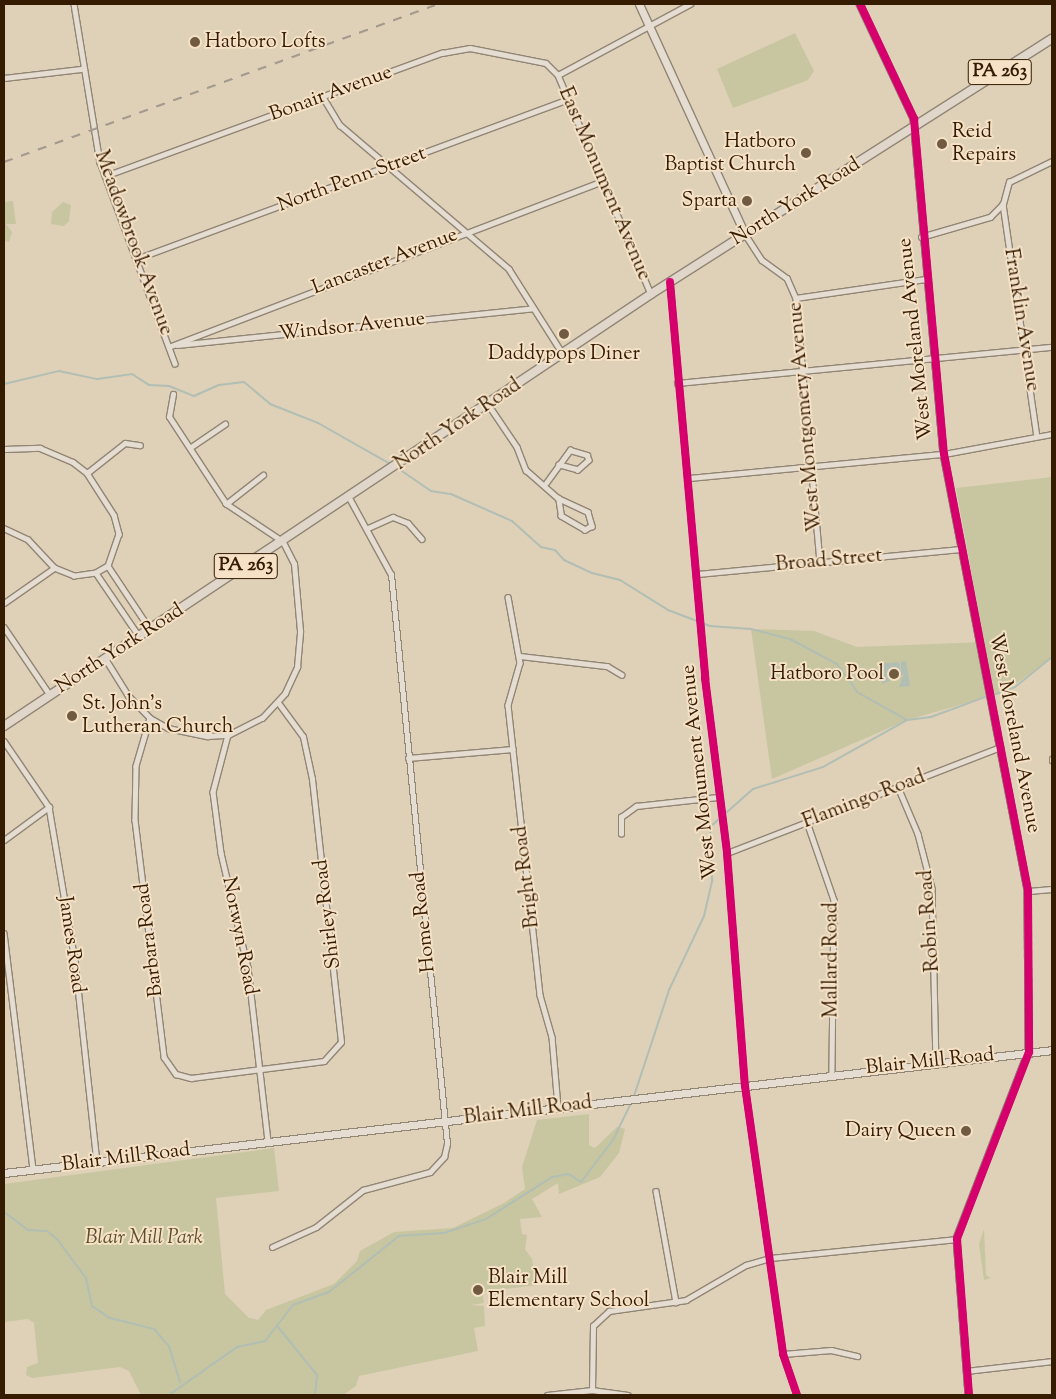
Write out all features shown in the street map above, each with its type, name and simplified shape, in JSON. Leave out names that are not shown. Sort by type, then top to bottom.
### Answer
[{"type":"highway","name":"PA 263","points":[[914,127],[1052,39]]},
{"type":"highway","name":"North York Road","points":[[4,726],[387,473],[651,294],[914,127]]},
{"type":"main road","points":[[639,4],[745,234]]},
{"type":"main road","name":"Blair Mill Road","points":[[4,1173],[268,1140],[744,1086],[832,1073],[1052,1050]]},
{"type":"street","name":"Meadowbrook Avenue","points":[[74,4],[82,69],[105,176],[171,346],[175,364]]},
{"type":"street","points":[[558,75],[690,4]]},
{"type":"street","points":[[860,4],[914,127]]},
{"type":"street","name":"Bonair Avenue","points":[[105,176],[442,53],[470,48],[546,63],[558,75]]},
{"type":"street","points":[[4,78],[82,69]]},
{"type":"street","name":"East Monument Avenue","points":[[558,75],[601,182],[651,294]]},
{"type":"street","points":[[323,97],[340,125],[509,269],[563,354]]},
{"type":"street","name":"North Penn Street","points":[[136,259],[568,99]]},
{"type":"street","name":"West Moreland Avenue","points":[[914,127],[921,237],[927,279],[944,454],[1028,891],[1029,1052],[957,1239],[969,1395]]},
{"type":"street","points":[[921,237],[990,217],[1003,204],[1008,182],[1052,161]]},
{"type":"street","name":"Lancaster Avenue","points":[[171,346],[465,231],[601,182]]},
{"type":"street","name":"Franklin Avenue","points":[[1003,204],[1027,350],[1037,436]]},
{"type":"street","name":"West Montgomery Avenue","points":[[745,234],[762,260],[788,278],[796,298],[820,561]]},
{"type":"street","points":[[796,298],[927,279]]},
{"type":"street","name":"West Monument Avenue","points":[[670,282],[677,383],[689,478],[718,796],[727,853],[744,1086],[783,1354],[797,1395]]},
{"type":"street","name":"Windsor Avenue","points":[[171,346],[533,308]]},
{"type":"street","points":[[677,383],[935,360],[1052,347]]},
{"type":"street","points":[[105,658],[128,696],[150,718],[186,734],[228,735],[278,703],[290,685],[300,648],[294,564],[283,542],[226,504],[191,446],[169,417],[174,394]]},
{"type":"street","points":[[488,404],[517,447],[526,470],[546,483],[558,498],[588,512],[592,526],[585,530],[561,516],[558,498]]},
{"type":"street","points":[[191,446],[225,424]]},
{"type":"street","points":[[689,478],[944,454],[1052,434]]},
{"type":"street","points":[[87,473],[125,443],[140,445]]},
{"type":"street","points":[[4,449],[49,450],[87,473],[118,524],[118,545],[108,566],[96,574],[74,576],[54,568],[28,540],[4,529]]},
{"type":"street","points":[[546,483],[559,465],[570,450],[587,455],[589,460],[578,470],[559,465]]},
{"type":"street","points":[[226,504],[248,483],[263,475]]},
{"type":"street","name":"Home Road","points":[[272,1247],[316,1227],[363,1190],[430,1172],[444,1157],[446,1121],[391,575],[368,528],[349,498]]},
{"type":"street","points":[[368,528],[394,517],[408,523],[422,540]]},
{"type":"street","name":"Broad Street","points":[[697,574],[962,549]]},
{"type":"street","points":[[108,566],[150,629]]},
{"type":"street","points":[[4,603],[54,568]]},
{"type":"street","points":[[96,574],[140,636]]},
{"type":"street","points":[[508,597],[520,656],[607,666],[622,675]]},
{"type":"street","points":[[4,627],[50,695]]},
{"type":"street","name":"Bright Road","points":[[520,656],[508,705],[540,995],[552,1037],[558,1107]]},
{"type":"street","name":"Shirley Road","points":[[260,1066],[324,1062],[337,1052],[342,1037],[312,779],[303,737],[278,703]]},
{"type":"street","name":"Barbara Road","points":[[150,718],[137,760],[134,798],[164,1057],[172,1071],[186,1078],[260,1066]]},
{"type":"street","name":"Norwyn Road","points":[[228,735],[213,792],[221,853],[248,968],[268,1140]]},
{"type":"street","name":"James Road","points":[[4,741],[49,807],[75,960],[97,1162]]},
{"type":"street","name":"Flamingo Road","points":[[727,853],[1000,747]]},
{"type":"street","points":[[408,758],[513,749]]},
{"type":"street","name":"Robin Road","points":[[898,787],[918,834],[932,888],[936,1061]]},
{"type":"street","points":[[621,834],[621,817],[636,806],[718,796]]},
{"type":"street","points":[[4,840],[49,807]]},
{"type":"street","name":"Mallard Road","points":[[807,822],[834,900],[832,1073]]},
{"type":"street","points":[[1028,891],[1052,890]]},
{"type":"street","points":[[4,933],[33,1170]]},
{"type":"street","points":[[656,1191],[676,1302]]},
{"type":"street","points":[[592,1390],[593,1326],[609,1311],[676,1302],[770,1258],[957,1239]]},
{"type":"street","points":[[783,1354],[831,1350],[857,1356]]},
{"type":"street","points":[[966,1372],[1052,1361]]},
{"type":"street","points":[[548,1395],[592,1390],[628,1395]]},
{"type":"green space","points":[[795,33],[814,71],[808,80],[733,108],[717,69]]},
{"type":"green space","points":[[13,201],[16,224],[6,224],[12,232],[9,242],[4,241],[4,202]]},
{"type":"green space","points":[[63,202],[71,205],[69,221],[64,226],[51,224],[52,212]]},
{"type":"green space","points":[[1052,477],[1052,657],[1005,692],[907,720],[772,779],[751,629],[814,631],[857,647],[984,642],[956,488]]},
{"type":"green space","name":"Blair Mill Park","points":[[589,1114],[589,1145],[595,1148],[617,1127],[625,1129],[619,1153],[600,1177],[559,1194],[558,1183],[532,1199],[542,1217],[520,1219],[522,1234],[527,1235],[525,1249],[532,1259],[536,1285],[482,1292],[484,1303],[471,1305],[484,1306],[485,1326],[474,1328],[478,1351],[359,1376],[356,1386],[343,1395],[141,1395],[129,1371],[120,1367],[32,1378],[26,1375],[27,1367],[38,1363],[34,1323],[28,1319],[4,1322],[4,1184],[274,1148],[279,1191],[216,1198],[225,1294],[249,1318],[258,1320],[266,1310],[334,1284],[357,1261],[360,1251],[394,1232],[453,1228],[504,1203],[525,1189],[522,1167],[537,1120]]},
{"type":"green space","points":[[984,1229],[986,1275],[991,1278],[984,1280],[979,1244]]},
{"type":"shaded area","name":"Hatboro Pool","points":[[906,661],[910,686],[899,687],[904,674],[882,684],[879,664],[899,662],[901,674],[901,662]]},
{"type":"waterway","points":[[4,384],[59,371],[97,379],[132,374],[149,385],[169,386],[194,396],[219,385],[244,382],[270,404],[318,423],[392,465]]},
{"type":"waterway","points":[[396,467],[431,491],[451,494],[512,521],[541,547],[555,550],[564,560],[592,573],[620,580],[668,610],[710,626],[751,629],[790,639],[837,664],[857,692],[907,720],[931,717],[985,697]]},
{"type":"waterway","points":[[996,694],[1015,687],[1052,657]]},
{"type":"waterway","points":[[634,1096],[669,990],[704,916],[712,880],[710,827],[753,789],[823,767],[907,720]]},
{"type":"waterway","points":[[169,1395],[237,1347],[265,1341],[293,1305],[329,1292],[399,1236],[444,1233],[486,1219],[552,1177],[569,1174],[581,1182],[613,1140],[632,1101]]},
{"type":"waterway","points":[[4,1212],[28,1230],[47,1231],[57,1239],[86,1278],[92,1306],[110,1318],[154,1329],[169,1346],[180,1382]]},
{"type":"waterway","points":[[278,1327],[317,1375],[315,1395]]},
{"type":"railway","points":[[4,162],[438,4]]},
{"type":"cycle path","points":[[860,4],[914,119],[944,454],[1028,891],[1029,1052],[957,1239],[969,1395]]},
{"type":"cycle path","points":[[670,282],[705,678],[727,853],[745,1086],[783,1354],[797,1395]]},
{"type":"place","name":"Hatboro Lofts","points":[[195,42]]},
{"type":"place","name":"Reid Repairs","points":[[942,144]]},
{"type":"place","name":"Hatboro Baptist Church","points":[[806,153]]},
{"type":"place","name":"Sparta","points":[[747,201]]},
{"type":"place","name":"Daddypops Diner","points":[[564,334]]},
{"type":"place","name":"Hatboro Pool","points":[[894,674]]},
{"type":"place","name":"St. John's Lutheran Church","points":[[72,716]]},
{"type":"place","name":"Dairy Queen","points":[[966,1131]]},
{"type":"place","name":"Blair Mill Elementary School","points":[[478,1290]]}]
